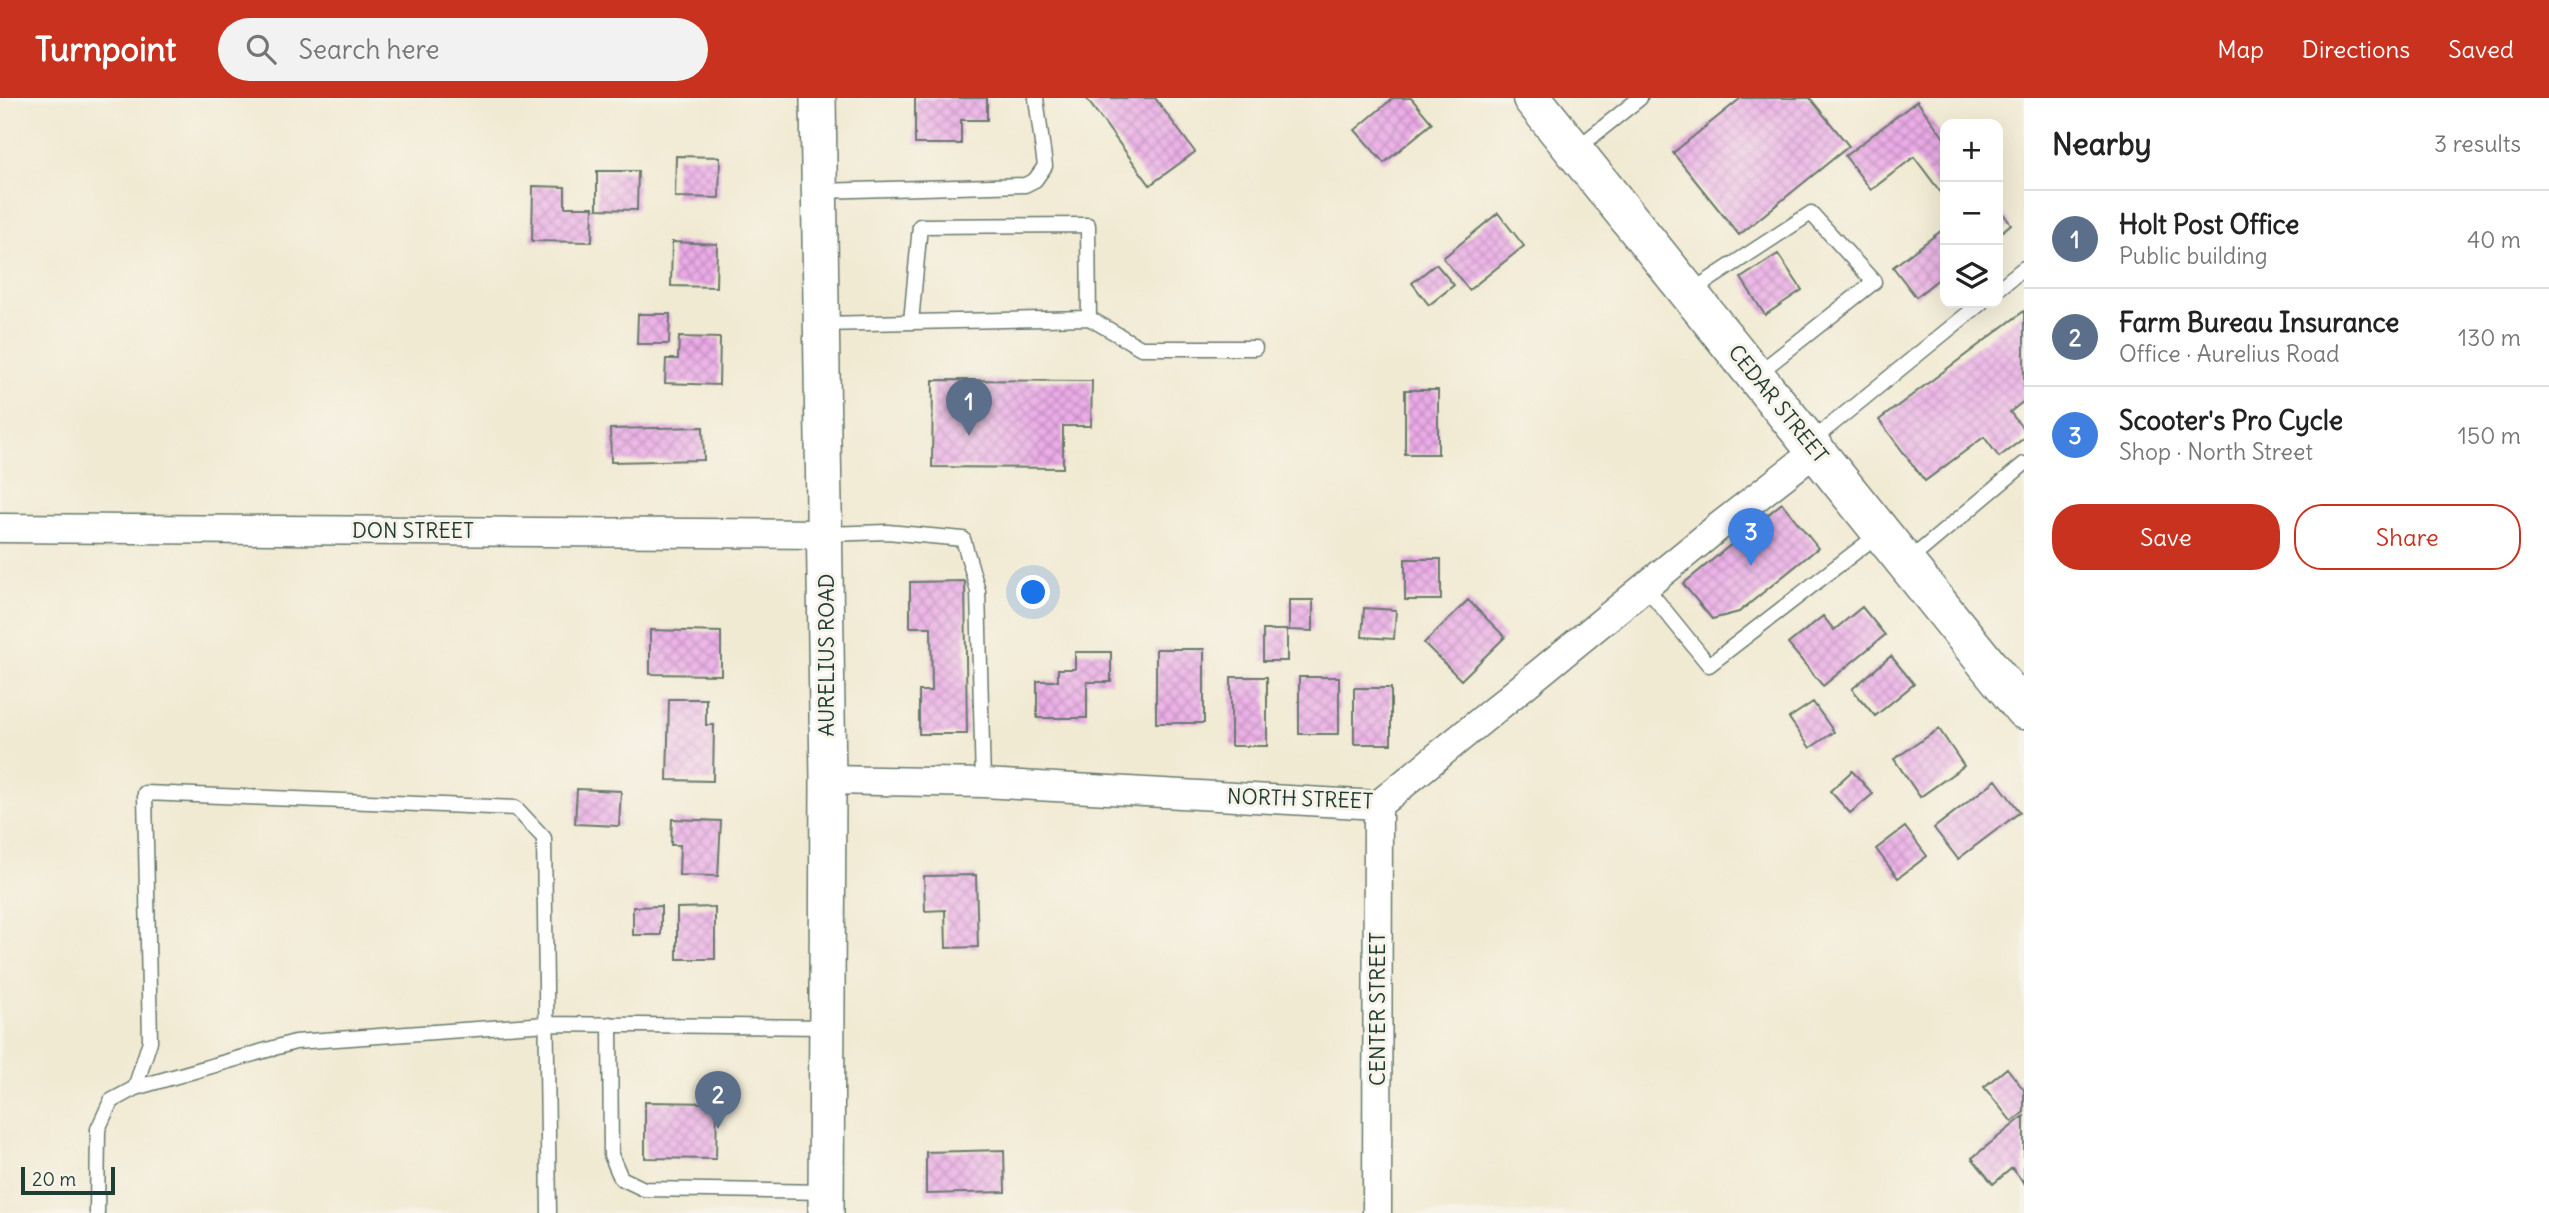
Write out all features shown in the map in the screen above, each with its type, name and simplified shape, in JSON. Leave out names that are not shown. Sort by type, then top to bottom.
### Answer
[{"type":"main road","name":"CEDAR STREET","points":[[1532,98],[2024,710]]},
{"type":"street","name":"AURELIUS ROAD","points":[[818,98],[828,780],[826,1202]]},
{"type":"street","name":"NORTH STREET","points":[[828,780],[983,783],[1378,806],[1813,447]]},
{"type":"street","name":"DON STREET","points":[[0,528],[826,534]]},
{"type":"street","name":"CENTER STREET","points":[[1377,1213],[1378,806]]},
{"type":"lane","points":[[819,191],[1025,185],[1035,180],[1045,166],[1035,98]]},
{"type":"lane","points":[[1574,151],[1640,98]]},
{"type":"lane","points":[[1689,293],[1811,213],[1874,282],[1755,376]]},
{"type":"lane","points":[[911,322],[920,226],[1088,225],[1089,318]]},
{"type":"lane","points":[[2003,285],[2024,268]]},
{"type":"lane","points":[[1813,447],[1975,308]]},
{"type":"lane","points":[[822,324],[1089,318],[1141,348],[1255,348]]},
{"type":"lane","points":[[1906,564],[2024,464]]},
{"type":"lane","points":[[826,534],[887,532],[963,539],[978,591],[983,783]]},
{"type":"lane","points":[[1645,586],[1709,664],[1881,532]]},
{"type":"lane","points":[[135,1088],[150,1041],[145,793],[516,808],[544,838],[549,1213]]},
{"type":"lane","points":[[97,1213],[98,1129],[111,1101],[135,1088],[295,1042],[547,1024],[826,1027]]},
{"type":"lane","points":[[610,1024],[611,1155],[621,1178],[644,1189],[826,1202]]},
{"type":"building","points":[[915,98],[987,98],[987,120],[961,120],[961,144],[915,144]]},
{"type":"building","points":[[1086,98],[1155,98],[1195,152],[1150,185]]},
{"type":"building","points":[[1393,98],[1411,98],[1432,123],[1384,163],[1355,130]]},
{"type":"building","points":[[1741,98],[1810,98],[1849,146],[1739,235],[1673,153]]},
{"type":"building","points":[[1917,101],[1940,132],[1940,191],[1914,157],[1871,190],[1845,156]]},
{"type":"building","points":[[676,156],[720,157],[719,198],[675,197]]},
{"type":"building","points":[[597,171],[638,171],[637,210],[597,209]]},
{"type":"building","points":[[533,186],[565,187],[565,207],[593,207],[592,242],[532,241]]},
{"type":"building","points":[[1498,213],[1524,246],[1469,290],[1443,258]]},
{"type":"building","points":[[2003,214],[2011,224],[2003,231]]},
{"type":"building","points":[[1940,232],[1940,278],[1916,297],[1893,267]]},
{"type":"building","points":[[672,242],[717,244],[716,287],[671,286]]},
{"type":"building","points":[[1778,254],[1802,290],[1765,315],[1741,278]]},
{"type":"building","points":[[1436,264],[1454,285],[1429,305],[1412,283]]},
{"type":"building","points":[[2024,311],[2024,401],[2010,412],[2024,430],[2024,438],[1999,457],[1984,437],[1925,481],[1879,420]]},
{"type":"building","points":[[638,314],[670,314],[669,344],[637,344]]},
{"type":"building","points":[[679,337],[720,338],[719,385],[665,383],[666,359],[678,359]]},
{"type":"building","points":[[933,380],[1092,381],[1091,426],[1063,426],[1063,468],[932,467]]},
{"type":"building","points":[[1405,390],[1438,390],[1438,454],[1405,454]]},
{"type":"building","points":[[703,427],[704,460],[611,462],[610,429]]},
{"type":"building","points":[[1782,503],[1818,548],[1739,612],[1712,619],[1683,584]]},
{"type":"building","points":[[1405,559],[1441,559],[1441,600],[1405,600]]},
{"type":"building","points":[[965,581],[967,734],[919,734],[919,691],[932,691],[931,627],[910,627],[910,582]]},
{"type":"building","points":[[1289,600],[1313,600],[1313,631],[1289,630]]},
{"type":"building","points":[[1468,600],[1505,637],[1461,680],[1424,643]]},
{"type":"building","points":[[1862,607],[1885,635],[1823,686],[1788,644],[1823,616],[1834,630]]},
{"type":"building","points":[[1364,608],[1396,610],[1394,639],[1362,637]]},
{"type":"building","points":[[650,630],[721,632],[721,675],[650,674]]},
{"type":"building","points":[[1263,630],[1287,630],[1287,661],[1263,661]]},
{"type":"building","points":[[1156,649],[1204,649],[1204,723],[1156,723]]},
{"type":"building","points":[[1075,652],[1111,652],[1111,682],[1087,682],[1087,718],[1037,718],[1037,681],[1058,681],[1058,669],[1075,669]]},
{"type":"building","points":[[1891,656],[1914,684],[1875,716],[1852,689]]},
{"type":"building","points":[[1231,677],[1267,677],[1267,746],[1231,746]]},
{"type":"building","points":[[1299,677],[1339,677],[1339,734],[1299,734]]},
{"type":"building","points":[[1354,688],[1391,688],[1391,744],[1354,744]]},
{"type":"building","points":[[669,699],[706,699],[706,725],[714,725],[713,781],[667,780]]},
{"type":"building","points":[[1813,702],[1834,732],[1810,748],[1789,718]]},
{"type":"building","points":[[1939,729],[1964,766],[1920,797],[1894,759]]},
{"type":"building","points":[[1852,771],[1873,794],[1850,813],[1830,791]]},
{"type":"building","points":[[1996,780],[2020,812],[1958,859],[1934,828]]},
{"type":"building","points":[[577,789],[621,791],[619,826],[575,824]]},
{"type":"building","points":[[672,819],[721,821],[718,876],[679,875],[680,845],[671,845]]},
{"type":"building","points":[[1905,827],[1927,856],[1898,878],[1876,849]]},
{"type":"building","points":[[976,875],[978,947],[946,948],[945,910],[925,911],[924,876]]},
{"type":"building","points":[[661,906],[661,935],[633,935],[633,907]]},
{"type":"building","points":[[715,907],[715,959],[677,959],[677,908]]},
{"type":"building","points":[[2007,1068],[2024,1090],[2024,1112],[2012,1122],[1984,1087]]},
{"type":"building","points":[[645,1102],[717,1103],[716,1159],[645,1158]]},
{"type":"building","points":[[2024,1116],[2024,1183],[2012,1168],[1993,1184],[1972,1158]]},
{"type":"building","points":[[1004,1150],[1005,1192],[926,1194],[926,1152]]},
{"type":"place","name":"Holt Post Office","points":[[969,436]]},
{"type":"place","name":"Scooter's Pro Cycle","points":[[1751,566]]},
{"type":"place","name":"Farm Bureau Insurance","points":[[718,1129]]}]
